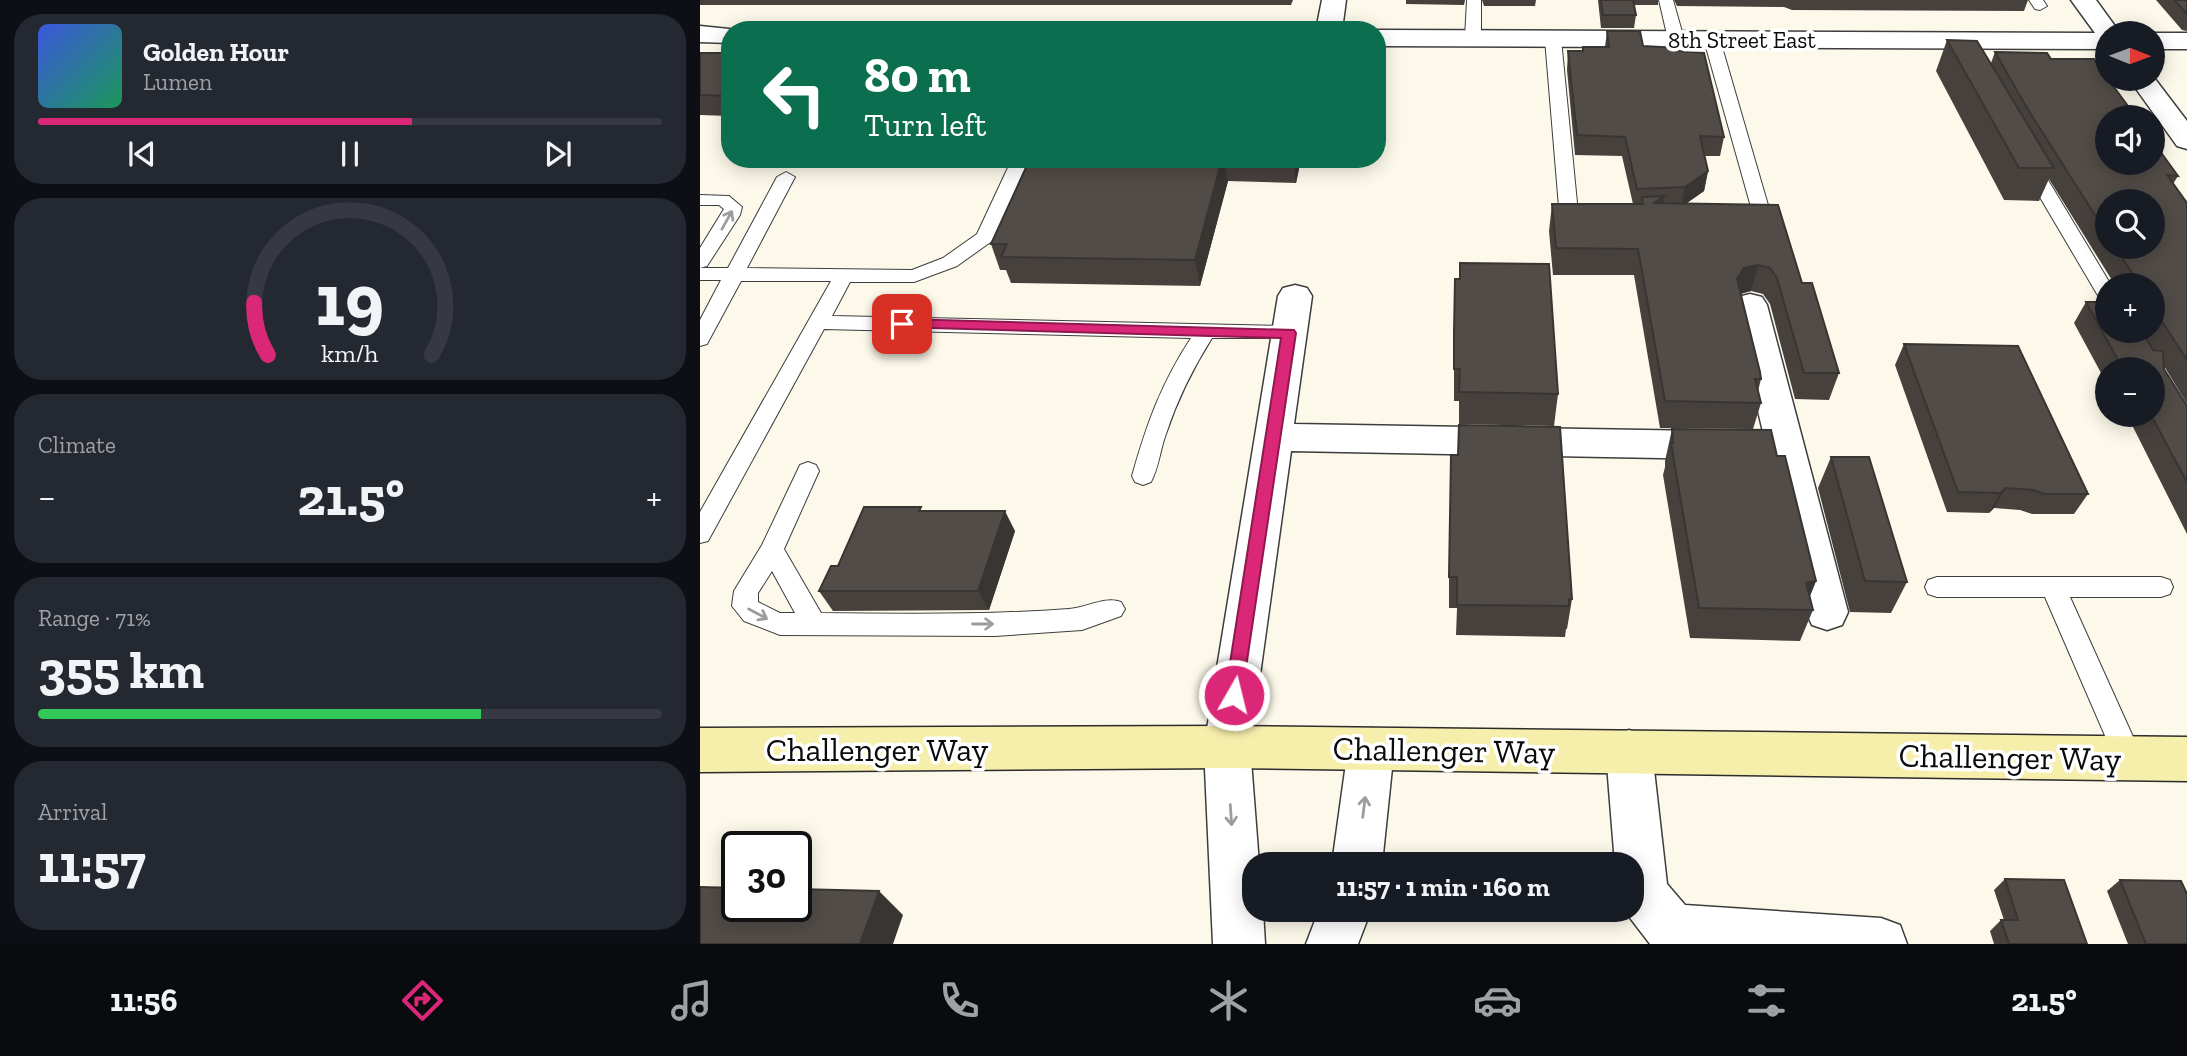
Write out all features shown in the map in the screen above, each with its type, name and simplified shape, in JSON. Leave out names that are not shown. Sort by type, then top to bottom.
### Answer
[{"type":"main road","name":"Challenger Way","points":[[700,750],[1227,747],[2187,759]]},
{"type":"street","points":[[1330,21],[1334,0]]},
{"type":"street","points":[[2083,0],[2099,21]]},
{"type":"street","points":[[700,34],[721,35]]},
{"type":"street","name":"8th Street East","points":[[1386,38],[1676,39],[1965,52],[2095,42]]},
{"type":"street","points":[[2165,41],[2187,41]]},
{"type":"street","points":[[2150,91],[2187,140]]},
{"type":"street","points":[[1750,305],[1827,612]]},
{"type":"street","points":[[1240,944],[1227,747],[1292,314]]},
{"type":"street","points":[[1272,437],[1785,446]]},
{"type":"street","points":[[1358,852],[1371,749]]},
{"type":"street","points":[[1629,752],[1643,895],[1672,930],[1881,944]]},
{"type":"street","points":[[1332,944],[1340,922]]},
{"type":"lane","points":[[1473,38],[1474,0]]},
{"type":"lane","points":[[1666,0],[1676,39]]},
{"type":"lane","points":[[1553,39],[1569,219],[1597,218]]},
{"type":"lane","points":[[1712,40],[1761,212],[1720,213]]},
{"type":"lane","points":[[2022,153],[2095,274]]},
{"type":"lane","points":[[700,274],[914,276],[950,262],[985,237],[1017,168]]},
{"type":"lane","points":[[700,339],[707,308],[734,275],[786,177]]},
{"type":"lane","points":[[700,200],[723,200],[733,207],[731,215],[700,262]]},
{"type":"lane","points":[[700,534],[843,277]]},
{"type":"lane","points":[[819,322],[1206,331],[1292,314]]},
{"type":"lane","points":[[1143,476],[1154,436],[1177,376],[1206,331]]},
{"type":"lane","points":[[808,471],[772,550],[746,590],[745,606],[753,614],[780,624],[995,625],[1082,619],[1112,609]]},
{"type":"lane","points":[[772,550],[795,587],[813,624]]},
{"type":"lane","points":[[1937,587],[2161,587]]},
{"type":"lane","points":[[2053,587],[2130,759]]},
{"type":"building","points":[[1601,0],[1633,0],[1636,15],[1603,15]]},
{"type":"building","points":[[2174,0],[2187,0],[2187,14]]},
{"type":"building","points":[[1607,31],[1640,31],[1643,46],[1679,48],[1679,51],[1704,53],[1724,137],[1700,136],[1708,171],[1685,187],[1637,189],[1625,137],[1577,135],[1568,51],[1583,51],[1583,47],[1609,47]]},
{"type":"building","points":[[1947,40],[1977,41],[2054,168],[2019,168]]},
{"type":"building","points":[[1995,52],[2047,53],[2051,59],[2094,59],[2095,91],[2117,91],[2127,105],[2095,105],[2095,175],[2165,175],[2165,158],[2178,176],[2167,175],[2187,203],[2187,360],[2165,326],[2165,273],[2132,273],[2123,259],[2165,259],[2165,189],[2095,189],[2095,215]]},
{"type":"building","points":[[700,53],[721,53],[721,96],[700,95]]},
{"type":"building","points":[[1026,168],[1220,168],[1195,260],[1001,257],[1007,244],[991,244]]},
{"type":"building","points":[[1664,196],[1654,203],[1778,205],[1802,283],[1812,283],[1839,373],[1804,373],[1777,278],[1770,268],[1758,265],[1744,268],[1737,279],[1760,372],[1761,379],[1755,379],[1761,403],[1665,401],[1638,249],[1556,248],[1552,204],[1643,204],[1642,197]]},
{"type":"building","points":[[1460,263],[1549,264],[1558,394],[1459,392],[1460,369],[1454,369],[1454,332],[1455,279],[1460,279]]},
{"type":"building","points":[[2086,302],[2095,302],[2095,318]]},
{"type":"building","points":[[2109,343],[2149,343],[2153,350],[2163,351],[2163,357],[2116,357]]},
{"type":"building","points":[[1904,344],[2018,346],[2088,494],[2044,494],[2033,490],[2006,488],[2000,493],[1958,492]]},
{"type":"building","points":[[2165,371],[2187,406],[2187,482],[2157,427],[2165,427]]},
{"type":"building","points":[[1459,425],[1560,427],[1572,599],[1569,599],[1569,606],[1457,605],[1457,577],[1449,577],[1451,455],[1458,455]]},
{"type":"building","points":[[1672,429],[1771,430],[1777,456],[1785,456],[1816,581],[1806,583],[1813,610],[1699,608],[1671,443]]},
{"type":"building","points":[[1831,457],[1869,457],[1907,582],[1865,581]]},
{"type":"building","points":[[864,507],[921,507],[919,511],[1005,511],[978,591],[819,591],[831,566],[838,566]]},
{"type":"building","points":[[2005,879],[2064,880],[2087,944],[2009,944],[2001,920],[2018,920]]},
{"type":"building","points":[[2120,880],[2181,881],[2187,894],[2187,944],[2146,944]]},
{"type":"building","points":[[700,887],[721,888],[721,922],[812,922],[812,889],[879,891],[860,944],[700,944]]},
{"type":"route","points":[[902,324],[1289,333],[1234,695]]}]
